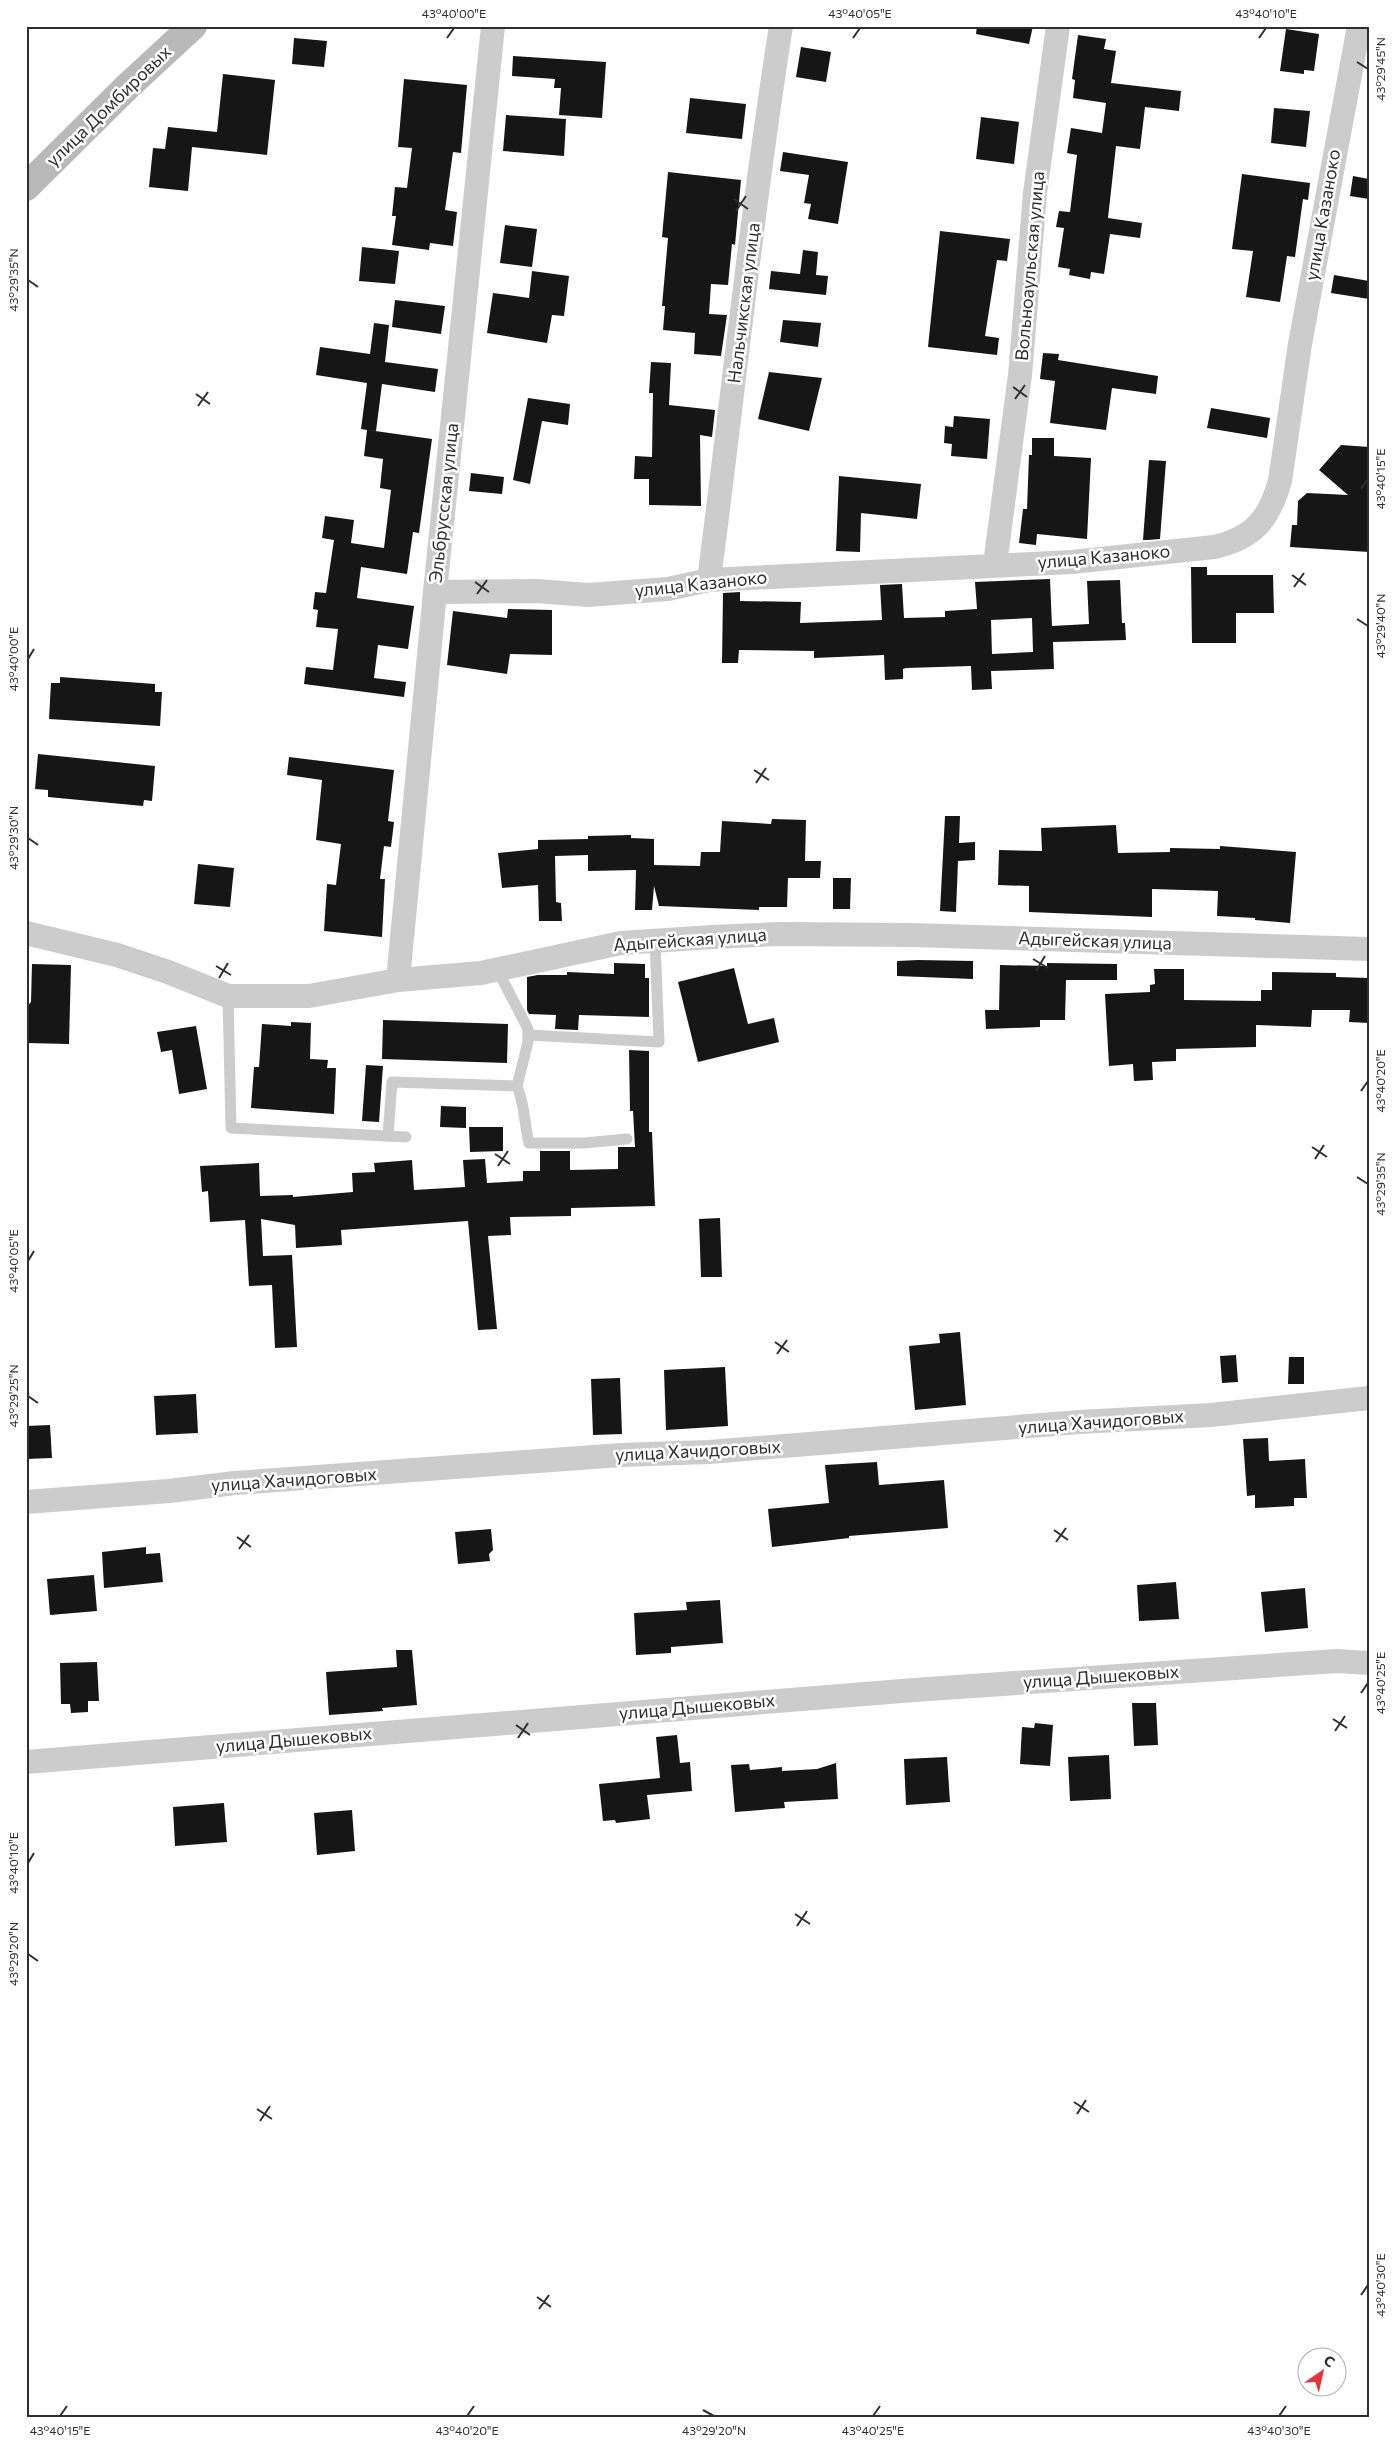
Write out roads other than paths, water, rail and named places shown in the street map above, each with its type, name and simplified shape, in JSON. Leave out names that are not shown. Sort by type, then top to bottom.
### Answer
[{"type":"street","name":"улица Домбировых","points":[[26,187],[106,107],[193,26]]},
{"type":"street","name":"Эльбрусская улица","points":[[398,980],[434,592],[493,26]]},
{"type":"street","name":"Нальчикская улица","points":[[709,580],[742,325],[761,154],[781,26]]},
{"type":"street","name":"Вольноаульская улица","points":[[995,564],[1020,375],[1035,193],[1058,26]]},
{"type":"street","name":"улица Казаноко","points":[[434,592],[537,591],[588,595],[668,589],[709,580],[995,564],[1072,562],[1214,547],[1235,542],[1262,522],[1273,503],[1280,481],[1300,344],[1359,26]]},
{"type":"street","name":"Адыгейская улица","points":[[26,933],[117,955],[168,972],[228,996],[309,996],[398,980],[481,973],[621,943],[779,934],[912,935],[1369,949]]},
{"type":"street","name":"улица Хачидоговых","points":[[26,1502],[169,1491],[235,1483],[621,1455],[709,1452],[1080,1422],[1211,1415],[1369,1398]]},
{"type":"street","name":"улица Дышековых","points":[[26,1762],[914,1690],[1337,1661],[1369,1663]]},
{"type":"lane","points":[[528,1035],[659,1042],[655,941]]},
{"type":"lane","points":[[497,969],[528,1029],[517,1086],[523,1098],[524,1125],[529,1143],[584,1143],[627,1139]]},
{"type":"lane","points":[[228,996],[231,1128],[406,1137]]},
{"type":"lane","points":[[388,1136],[392,1082],[517,1086]]}]
